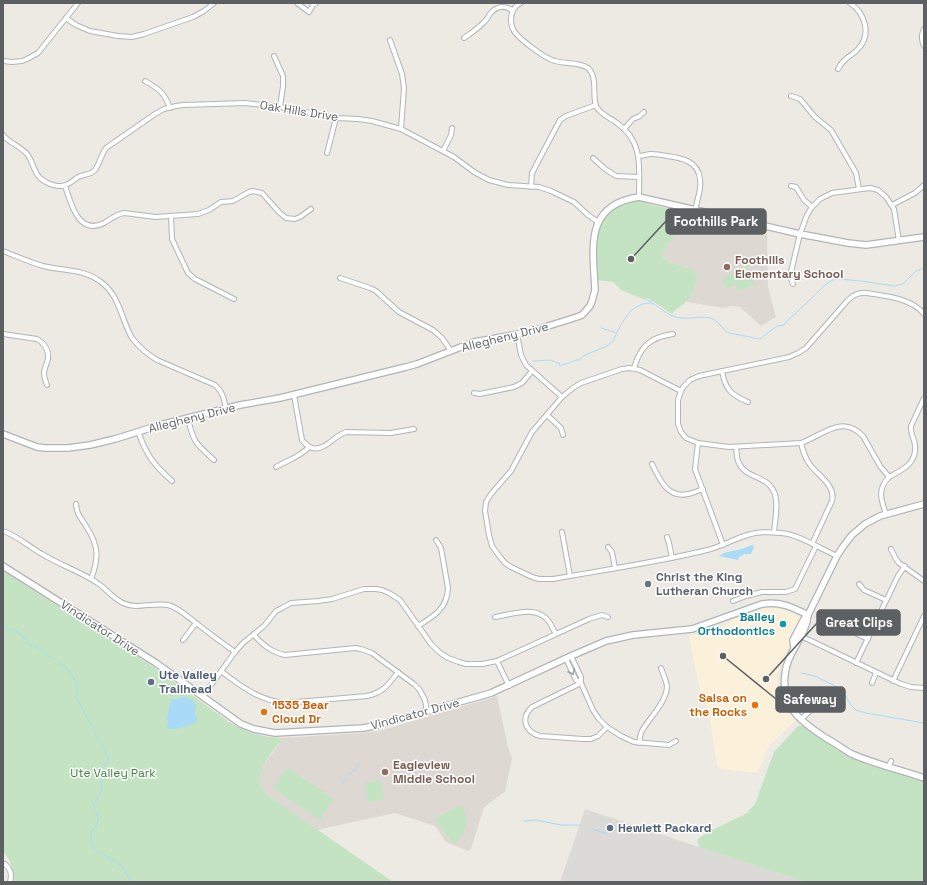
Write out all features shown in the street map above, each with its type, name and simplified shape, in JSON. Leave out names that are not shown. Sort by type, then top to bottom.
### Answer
[{"type":"main road","name":"Allegheny Drive","points":[[3,434],[31,446],[45,448],[68,448],[90,445],[188,418],[294,395],[406,367],[474,342],[529,332],[577,318],[590,306],[595,290],[593,246],[594,233],[598,222],[603,214],[613,205],[624,200],[639,197],[800,234],[848,243],[866,245],[924,237]]},
{"type":"main road","points":[[924,504],[886,514],[871,520],[858,529],[847,541],[837,556],[808,615],[801,636],[787,662],[784,683],[792,709],[800,720],[814,730],[859,756],[890,763],[924,778]]},
{"type":"main road","name":"Vindicator Drive","points":[[3,566],[156,663],[241,724],[260,731],[275,733],[372,726],[427,712],[491,694],[613,639],[633,635],[692,628],[762,604],[782,604],[808,615]]},
{"type":"main road","points":[[794,647],[793,640],[804,619],[808,615]]},
{"type":"street","points":[[3,61],[22,61],[38,53],[78,3]]},
{"type":"street","points":[[66,18],[76,25],[90,31],[132,37],[193,17],[214,3]]},
{"type":"street","points":[[297,3],[309,12],[316,3]]},
{"type":"street","points":[[521,3],[512,10],[511,22],[515,33],[541,54],[551,60],[583,66],[589,70],[593,76],[596,105],[604,115],[618,123],[632,138],[639,156],[639,197]]},
{"type":"street","points":[[838,69],[846,58],[860,48],[866,33],[864,18],[850,3]]},
{"type":"street","points":[[464,38],[484,23],[497,7],[505,7],[512,10]]},
{"type":"street","points":[[924,29],[922,34],[924,46]]},
{"type":"street","points":[[390,40],[402,74],[404,88],[401,129]]},
{"type":"street","points":[[274,56],[284,76],[284,86],[280,107]]},
{"type":"street","points":[[145,81],[161,91],[170,108]]},
{"type":"street","points":[[791,96],[800,99],[830,130],[856,173],[859,189]]},
{"type":"street","name":"Oak Hills Drive","points":[[65,186],[78,178],[93,172],[106,148],[155,114],[183,105],[238,103],[280,107],[336,118],[365,120],[401,129],[443,150],[458,159],[474,172],[489,180],[508,185],[545,189],[571,200],[598,222]]},
{"type":"street","points":[[531,187],[532,173],[560,120],[566,116],[596,105]]},
{"type":"street","points":[[624,128],[633,119],[640,116],[644,112]]},
{"type":"street","points":[[328,152],[336,118]]},
{"type":"street","points":[[443,150],[451,135],[452,128]]},
{"type":"street","points":[[3,135],[21,148],[30,157],[35,171],[44,181],[65,186],[75,213],[78,218],[86,224],[100,224],[124,213],[151,217],[198,214],[209,210],[221,202],[233,201],[249,192],[257,192],[262,194],[286,218],[295,219],[311,209]]},
{"type":"street","points":[[639,156],[654,154],[679,158],[690,162],[695,166],[701,180],[695,210]]},
{"type":"street","points":[[593,158],[605,169],[616,176],[639,178]]},
{"type":"street","points":[[892,205],[915,194],[924,185]]},
{"type":"street","points":[[791,186],[796,187],[804,200],[812,207]]},
{"type":"street","points":[[793,284],[790,276],[800,234],[807,215],[820,199],[832,193],[870,188],[878,190],[892,205],[895,214],[899,241]]},
{"type":"street","points":[[171,216],[172,239],[188,273],[195,279],[234,299]]},
{"type":"street","points":[[3,251],[42,266],[88,275],[102,282],[115,297],[132,337],[140,348],[149,356],[157,360],[215,385],[223,395],[226,409]]},
{"type":"street","points":[[340,278],[376,291],[399,312],[433,330],[442,338],[451,351]]},
{"type":"street","points":[[889,477],[880,466],[863,436],[844,426],[834,427],[801,443],[736,447],[698,443],[686,438],[679,428],[679,395],[687,383],[699,376],[789,357],[798,353],[810,344],[854,295],[867,292],[906,301],[916,305],[924,314]]},
{"type":"street","points":[[3,334],[33,338],[45,345],[48,353],[44,372],[46,385]]},
{"type":"street","points":[[517,334],[521,355],[526,365],[562,397]]},
{"type":"street","points":[[634,368],[639,354],[645,346],[660,336],[673,334]]},
{"type":"street","points":[[681,391],[640,370],[626,368],[581,383],[562,397],[532,432],[511,471],[489,498],[485,506],[485,514],[492,546],[505,563],[538,579],[554,579],[672,558],[711,549],[751,534],[764,532],[774,532],[800,538],[837,556]]},
{"type":"street","points":[[474,393],[480,394],[514,387],[522,383],[532,371]]},
{"type":"street","points":[[722,371],[724,381],[730,390],[741,399],[748,402]]},
{"type":"street","points":[[294,395],[301,436],[309,447],[321,448],[346,432],[391,433],[414,428]]},
{"type":"street","points":[[886,514],[881,492],[883,484],[889,477],[902,471],[912,460],[915,444],[910,430],[924,398]]},
{"type":"street","points":[[547,415],[561,428],[563,435]]},
{"type":"street","points":[[188,418],[195,442],[214,460]]},
{"type":"street","points":[[138,432],[151,460],[172,481]]},
{"type":"street","points":[[698,443],[695,469],[723,545]]},
{"type":"street","points":[[733,601],[762,592],[786,592],[794,589],[814,545],[834,497],[828,485],[810,465],[801,443]]},
{"type":"street","points":[[276,467],[298,456],[309,447]]},
{"type":"street","points":[[736,447],[737,458],[741,467],[748,473],[765,480],[774,492],[776,503],[774,532]]},
{"type":"street","points":[[652,464],[662,484],[673,493],[686,495],[703,489]]},
{"type":"street","points":[[76,504],[77,513],[94,538],[97,550],[97,562],[91,579]]},
{"type":"street","points":[[3,531],[16,536],[42,555],[91,579],[104,588],[112,597],[122,603],[136,606],[157,604],[180,610],[235,652]]},
{"type":"street","points":[[562,532],[570,576]]},
{"type":"street","points":[[667,537],[672,558]]},
{"type":"street","points":[[418,626],[438,613],[447,598],[448,588],[441,548],[436,540]]},
{"type":"street","points":[[608,547],[612,552],[614,568]]},
{"type":"street","points":[[891,549],[896,559],[924,581]]},
{"type":"street","points":[[856,663],[898,576],[905,566]]},
{"type":"street","points":[[859,584],[864,590],[886,600]]},
{"type":"street","points":[[203,696],[243,643],[264,626],[276,611],[292,603],[325,600],[370,588],[382,590],[390,593],[400,600],[431,644],[439,652],[453,661],[466,664],[482,664],[497,661],[589,619],[602,615],[608,617]]},
{"type":"street","points":[[495,617],[528,611],[538,613],[547,619],[556,634]]},
{"type":"street","points":[[893,680],[924,616]]},
{"type":"street","points":[[183,640],[196,623]]},
{"type":"street","points":[[838,625],[868,639]]},
{"type":"street","points":[[254,635],[267,648],[276,653],[285,655],[355,648],[372,653],[419,689],[425,700],[427,712]]},
{"type":"street","points":[[801,636],[906,686],[924,688]]},
{"type":"street","points":[[568,658],[576,680],[581,683],[596,714],[607,727],[626,739],[639,743],[669,745],[676,741]]},
{"type":"street","points":[[497,661],[509,686]]},
{"type":"street","points":[[639,743],[642,731],[666,693],[666,680],[660,668]]},
{"type":"street","points":[[221,671],[237,684],[249,691],[285,703],[367,696],[383,690],[398,672]]},
{"type":"street","points":[[872,682],[876,673]]},
{"type":"street","points":[[581,683],[529,709],[526,715],[528,728],[533,734],[540,736],[591,739],[598,736],[607,727]]},
{"type":"street","points":[[800,720],[810,711]]},
{"type":"street","points":[[5,864],[11,872],[10,882]]},
{"type":"shaded area","name":"Foothills Elementary School","points":[[681,210],[767,230],[768,287],[776,317],[761,326],[740,307],[731,306],[724,308],[686,301],[695,287],[696,276],[694,270],[666,261],[663,257],[663,252],[667,248],[667,242],[670,243],[676,234],[671,229],[671,223],[673,218]]},
{"type":"shaded area","points":[[764,608],[781,609],[800,617],[801,619],[777,675],[778,687],[786,709],[795,721],[767,749],[758,773],[720,769],[717,766],[708,709],[701,695],[689,636],[727,624],[734,619]]},
{"type":"shaded area","name":"Eagleview Middle School","points":[[497,696],[508,747],[512,758],[505,792],[484,807],[471,849],[469,851],[446,842],[435,826],[395,813],[317,830],[266,794],[261,787],[259,778],[261,769],[283,738],[379,731]]},
{"type":"shaded area","name":"Hewlett Packard","points":[[585,809],[699,847],[805,882],[560,882]]},
{"type":"green space","points":[[635,201],[645,201],[649,204],[673,210],[677,208],[681,210],[671,222],[670,225],[672,231],[676,234],[670,243],[667,242],[667,248],[663,252],[663,257],[666,261],[694,270],[696,274],[696,283],[690,297],[672,314],[647,298],[646,300],[621,290],[613,282],[598,280],[597,238],[604,219],[610,211],[620,205]]},
{"type":"green space","points":[[747,267],[755,284],[739,291],[736,285],[726,289],[721,279]]},
{"type":"green space","name":"Ute Valley Park","points":[[3,571],[152,666],[229,722],[255,734],[283,738],[267,759],[261,771],[260,783],[266,794],[393,882],[13,882],[11,866],[8,858],[3,852]]},
{"type":"green space","points":[[807,725],[852,753],[924,778],[924,882],[805,882],[699,847],[697,840],[708,832],[747,813],[755,804],[774,752],[798,726]]},
{"type":"green space","points":[[287,767],[334,799],[320,820],[273,788]]},
{"type":"green space","points":[[381,780],[384,799],[368,802],[364,783]]},
{"type":"green space","points":[[461,805],[466,816],[466,827],[458,841],[453,844],[436,821],[438,817]]},
{"type":"water","points":[[751,545],[754,547],[751,554],[744,554],[739,557],[738,560],[719,556],[724,553],[742,549]]},
{"type":"water","points":[[184,697],[192,700],[196,705],[195,711],[197,720],[195,723],[180,728],[167,728],[167,717],[171,700]]},
{"type":"waterway","points":[[533,361],[550,360],[559,363],[560,366],[580,360],[583,356],[607,346],[613,341],[623,321],[632,310],[638,306],[652,303],[670,315],[678,318],[705,317],[713,319],[729,333],[760,339],[777,326],[784,325],[832,280],[840,279],[895,286],[903,284],[916,271],[924,268]]},
{"type":"waterway","points":[[647,300],[652,302]]},
{"type":"waterway","points":[[601,328],[617,333]]},
{"type":"waterway","points":[[3,621],[3,626],[18,632],[24,637],[30,646],[36,646],[54,660]]},
{"type":"waterway","points":[[59,663],[70,671],[77,684],[77,699],[95,730],[96,737],[100,740],[107,754],[108,760],[102,770],[101,777],[102,791],[94,804],[98,819],[96,826],[91,833],[92,845],[96,850],[122,866],[128,877],[133,882]]},
{"type":"waterway","points":[[801,673],[815,676],[839,688],[856,710],[924,723]]},
{"type":"waterway","points":[[342,784],[349,774],[357,768],[359,763]]},
{"type":"waterway","points":[[524,821],[536,820],[561,825],[580,825]]},
{"type":"waterway","points":[[592,829],[607,834]]},
{"type":"place","name":"Foothills Park","points":[[631,259]]},
{"type":"place","name":"Foothills Elementary School","points":[[727,267]]},
{"type":"place","name":"Christ the King Lutheran Church","points":[[648,584]]},
{"type":"place","name":"Bailey Orthodontics","points":[[783,624]]},
{"type":"place","name":"Safeway","points":[[723,656]]},
{"type":"place","name":"Great Clips","points":[[766,679]]},
{"type":"place","name":"Ute Valley Trailhead","points":[[151,682]]},
{"type":"place","name":"Salsa on the Rocks","points":[[755,705]]},
{"type":"place","name":"1535 Bear Cloud Dr","points":[[264,712]]},
{"type":"place","name":"Eagleview Middle School","points":[[385,772]]},
{"type":"place","name":"Hewlett Packard","points":[[610,828]]}]
